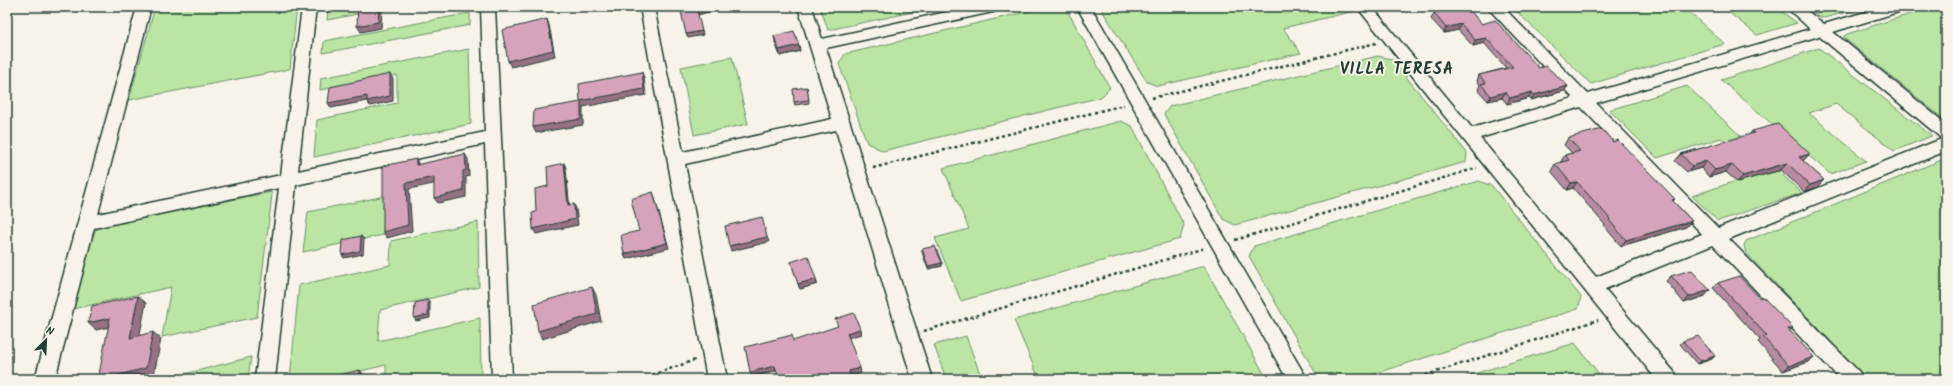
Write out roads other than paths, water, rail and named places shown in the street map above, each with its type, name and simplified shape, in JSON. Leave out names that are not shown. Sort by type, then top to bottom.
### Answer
[{"type":"street","points":[[45,379],[144,7]]},
{"type":"street","points":[[265,379],[309,7]]},
{"type":"street","points":[[488,7],[502,379]]},
{"type":"street","points":[[648,7],[717,379]]},
{"type":"street","points":[[805,7],[922,379]]},
{"type":"street","points":[[816,44],[993,7]]},
{"type":"street","points":[[1084,7],[1297,379]]},
{"type":"street","points":[[1364,7],[1668,379]]},
{"type":"street","points":[[1494,7],[1853,379]]},
{"type":"street","points":[[1794,7],[1946,133]]},
{"type":"street","points":[[1469,135],[1900,7]]},
{"type":"street","points":[[676,160],[841,123]]},
{"type":"street","points":[[87,222],[493,136]]},
{"type":"street","points":[[1593,286],[1946,144]]},
{"type":"district","name":"VILLA TERESA","points":[[1397,68]]}]
